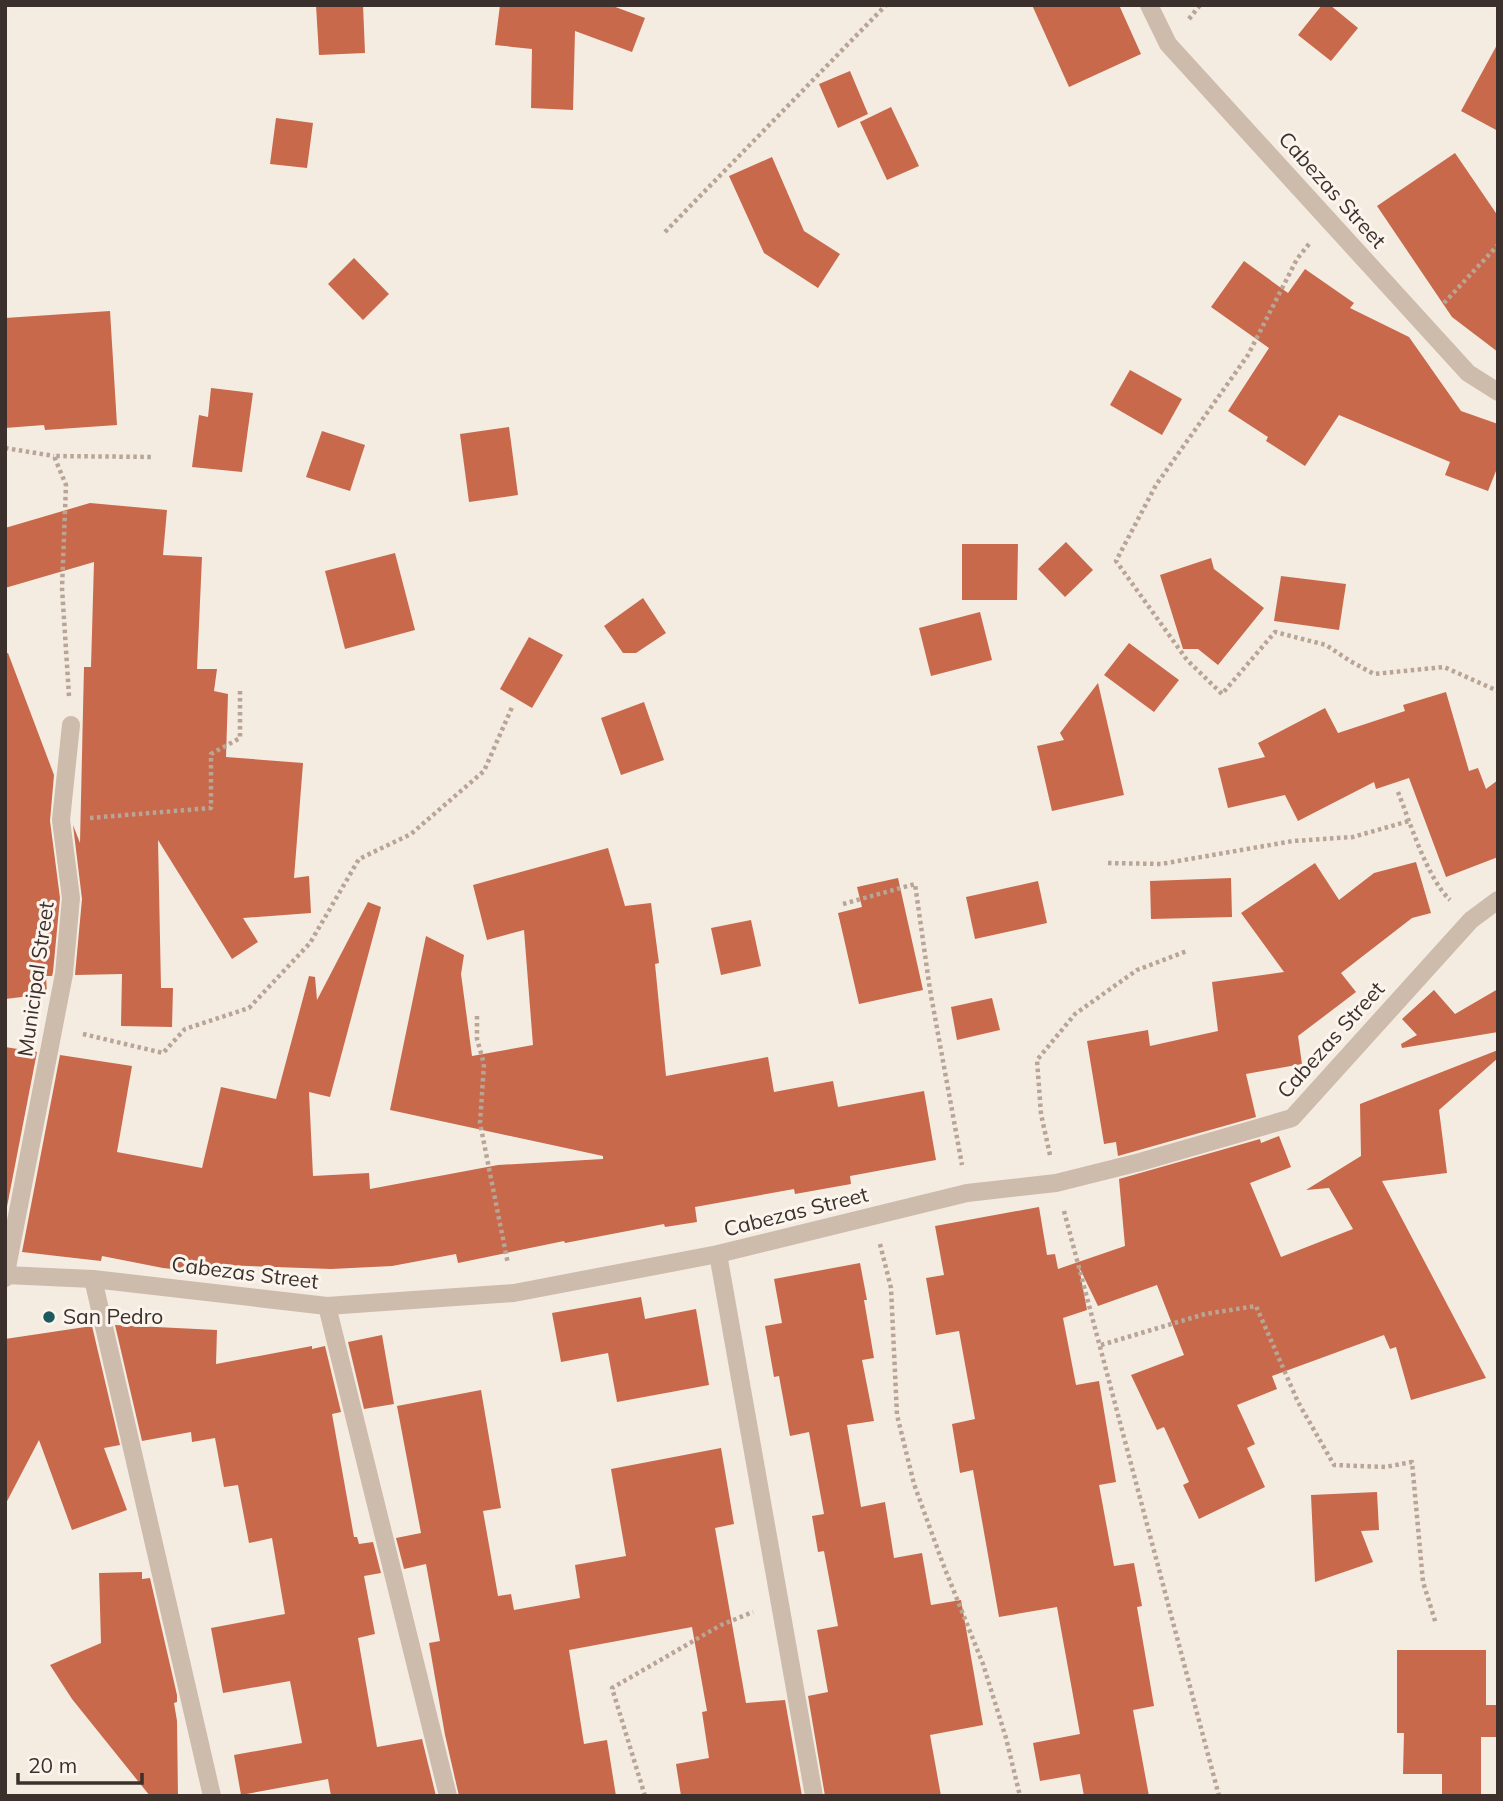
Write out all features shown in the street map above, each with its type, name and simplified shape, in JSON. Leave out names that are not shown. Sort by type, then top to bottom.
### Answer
[{"type":"street","name":"Cabezas Street","points":[[1149,5],[1168,44],[1468,373],[1498,392]]},
{"type":"street","name":"Municipal Street","points":[[6,1276],[64,974],[71,898],[61,820],[71,725]]},
{"type":"street","name":"Cabezas Street","points":[[6,1276],[93,1279],[327,1306],[514,1293],[718,1254],[967,1193],[1056,1183],[1140,1162],[1292,1118],[1471,920],[1498,900]]},
{"type":"street","points":[[718,1254],[814,1796]]},
{"type":"street","points":[[93,1279],[212,1796]]},
{"type":"street","points":[[327,1306],[447,1796]]},
{"type":"path","points":[[665,232],[886,5]]},
{"type":"path","points":[[1328,219],[1297,259],[1248,355],[1156,485],[1115,561],[1187,660],[1222,694],[1275,632],[1326,645],[1374,674],[1444,667],[1498,691]]},
{"type":"path","points":[[1424,324],[1498,245]]},
{"type":"path","points":[[5,448],[54,456],[153,457]]},
{"type":"path","points":[[54,456],[66,485],[62,588],[71,725]]},
{"type":"path","points":[[61,820],[211,808],[211,754],[240,738],[240,688]]},
{"type":"path","points":[[55,1027],[163,1053],[185,1029],[249,1008],[310,943],[359,859],[411,834],[484,771],[513,705]]},
{"type":"path","points":[[1398,792],[1442,892],[1471,920]]},
{"type":"path","points":[[1108,863],[1161,864],[1293,841],[1353,837],[1409,821]]},
{"type":"path","points":[[843,904],[915,884],[930,990],[967,1193]]},
{"type":"path","points":[[1187,951],[1137,970],[1075,1014],[1037,1060],[1041,1114],[1056,1183],[1219,1796]]},
{"type":"path","points":[[477,1016],[477,1039],[484,1064],[480,1123],[514,1293]]},
{"type":"path","points":[[873,1216],[891,1289],[897,1415],[911,1473],[943,1564],[983,1664],[1006,1738],[1020,1796]]},
{"type":"path","points":[[1101,1345],[1205,1314],[1255,1306],[1298,1402],[1334,1465],[1385,1467],[1412,1462],[1423,1582],[1436,1623]]},
{"type":"path","points":[[645,1796],[612,1688],[721,1625],[779,1601]]},
{"type":"building","points":[[316,5],[363,5],[365,53],[319,55]]},
{"type":"building","points":[[500,5],[610,5],[645,18],[632,52],[575,31],[573,110],[531,108],[532,49],[495,45]]},
{"type":"building","points":[[1032,5],[1119,5],[1141,54],[1069,87]]},
{"type":"building","points":[[1322,5],[1330,5],[1358,28],[1331,61],[1298,35]]},
{"type":"building","points":[[1498,43],[1498,131],[1461,111]]},
{"type":"building","points":[[850,71],[868,114],[838,128],[819,84]]},
{"type":"building","points":[[891,107],[919,166],[887,180],[860,122]]},
{"type":"building","points":[[276,118],[313,123],[307,168],[270,164]]},
{"type":"building","points":[[1455,153],[1498,216],[1498,352],[1452,317],[1377,206]]},
{"type":"building","points":[[772,157],[804,231],[840,254],[818,288],[764,253],[729,176]]},
{"type":"building","points":[[354,258],[389,294],[363,320],[328,284]]},
{"type":"building","points":[[1244,261],[1288,293],[1305,269],[1354,303],[1350,308],[1409,337],[1461,411],[1498,424],[1498,466],[1488,491],[1445,475],[1450,462],[1339,415],[1305,466],[1266,441],[1268,437],[1228,411],[1269,348],[1211,307]]},
{"type":"building","points":[[110,311],[117,425],[45,430],[44,425],[5,428],[5,318]]},
{"type":"building","points":[[1130,370],[1182,399],[1162,435],[1110,405]]},
{"type":"building","points":[[211,388],[253,393],[242,472],[192,467],[199,415],[208,417]]},
{"type":"building","points":[[509,427],[518,495],[469,502],[460,434]]},
{"type":"building","points":[[322,431],[365,445],[350,491],[306,477]]},
{"type":"building","points":[[90,503],[167,510],[163,555],[202,557],[197,669],[217,669],[214,691],[228,694],[226,757],[303,763],[294,878],[309,876],[311,913],[243,918],[258,942],[232,959],[158,840],[161,988],[173,988],[172,1027],[121,1026],[122,974],[75,975],[82,899],[73,825],[80,843],[84,667],[91,667],[94,562],[5,588],[5,528]]},
{"type":"building","points":[[1066,542],[1093,570],[1065,597],[1038,569]]},
{"type":"building","points":[[962,544],[1018,544],[1017,600],[962,600]]},
{"type":"building","points":[[395,553],[415,630],[345,649],[325,571]]},
{"type":"building","points":[[1211,558],[1214,569],[1264,608],[1218,665],[1198,649],[1183,649],[1160,575]]},
{"type":"building","points":[[1281,576],[1346,584],[1339,630],[1274,621]]},
{"type":"building","points":[[643,598],[666,633],[636,653],[623,653],[604,626]]},
{"type":"building","points":[[980,612],[992,660],[931,676],[919,628]]},
{"type":"building","points":[[529,637],[563,655],[532,708],[500,689]]},
{"type":"building","points":[[1129,643],[1179,680],[1154,712],[1104,675]]},
{"type":"building","points":[[8,653],[54,775],[50,821],[60,898],[53,972],[52,976],[46,976],[47,994],[5,999],[5,654]]},
{"type":"building","points":[[1098,683],[1124,795],[1052,811],[1037,746],[1064,740],[1060,733]]},
{"type":"building","points":[[1446,692],[1469,771],[1478,768],[1486,789],[1498,780],[1498,857],[1446,877],[1409,778],[1376,789],[1374,782],[1298,821],[1285,795],[1228,808],[1218,768],[1265,757],[1258,743],[1325,708],[1338,733],[1405,711],[1403,705]]},
{"type":"building","points":[[644,702],[664,760],[621,775],[601,718]]},
{"type":"building","points":[[608,848],[625,906],[651,903],[659,963],[655,964],[666,1076],[768,1057],[774,1092],[833,1081],[838,1107],[924,1091],[936,1160],[850,1176],[851,1184],[795,1194],[794,1189],[695,1207],[697,1222],[665,1227],[664,1224],[565,1243],[564,1241],[458,1263],[456,1254],[392,1266],[331,1269],[222,1265],[221,1274],[163,1268],[102,1256],[101,1261],[22,1252],[60,1055],[132,1066],[117,1152],[202,1168],[221,1087],[276,1099],[309,976],[315,977],[317,1000],[368,902],[381,907],[330,1097],[309,1092],[313,1176],[369,1173],[370,1189],[498,1165],[603,1159],[603,1156],[390,1110],[426,936],[464,955],[461,974],[472,1056],[533,1045],[524,930],[487,940],[473,885]]},
{"type":"building","points":[[1416,862],[1431,913],[1412,918],[1341,973],[1356,992],[1298,1036],[1302,1064],[1246,1074],[1256,1117],[1118,1156],[1116,1142],[1104,1144],[1087,1041],[1148,1030],[1150,1046],[1218,1031],[1212,982],[1284,972],[1241,913],[1315,863],[1339,900],[1374,873]]},
{"type":"building","points":[[898,878],[923,990],[859,1004],[838,913],[862,907],[857,887]]},
{"type":"building","points":[[1231,878],[1232,917],[1151,919],[1150,881]]},
{"type":"building","points":[[1038,881],[1047,923],[975,939],[966,897]]},
{"type":"building","points":[[751,920],[761,966],[721,975],[711,928]]},
{"type":"building","points":[[1498,989],[1498,1032],[1402,1048],[1401,1044],[1417,1035],[1402,1019],[1434,990],[1455,1014]]},
{"type":"building","points":[[992,998],[1000,1030],[957,1040],[951,1007]]},
{"type":"building","points":[[5,1047],[37,1052],[5,1217]]},
{"type":"building","points":[[1498,1050],[1498,1058],[1439,1110],[1447,1173],[1382,1181],[1486,1378],[1411,1400],[1396,1347],[1390,1349],[1384,1335],[1272,1376],[1277,1389],[1237,1405],[1255,1444],[1247,1448],[1265,1487],[1199,1519],[1183,1485],[1189,1482],[1164,1427],[1157,1430],[1131,1375],[1184,1355],[1157,1285],[1098,1306],[1079,1267],[1087,1310],[1063,1318],[1076,1385],[1099,1381],[1116,1482],[1099,1485],[1114,1566],[1134,1563],[1142,1606],[1137,1607],[1154,1706],[1133,1710],[1149,1796],[1084,1796],[1080,1774],[1040,1781],[1033,1743],[1080,1734],[1057,1607],[999,1617],[973,1470],[960,1473],[952,1424],[975,1419],[959,1331],[936,1335],[926,1278],[944,1275],[935,1226],[1039,1207],[1047,1255],[1055,1254],[1058,1269],[1125,1246],[1119,1179],[1279,1136],[1291,1167],[1250,1183],[1281,1257],[1353,1229],[1329,1188],[1306,1190],[1361,1156],[1360,1104]]},
{"type":"building","points":[[860,1263],[874,1358],[862,1360],[874,1421],[847,1425],[861,1507],[885,1502],[894,1558],[922,1553],[931,1605],[961,1600],[983,1725],[930,1735],[941,1796],[825,1796],[808,1696],[828,1692],[817,1630],[838,1626],[824,1551],[818,1552],[812,1516],[824,1514],[809,1432],[790,1436],[779,1376],[774,1377],[765,1326],[782,1323],[774,1279]]},
{"type":"building","points":[[641,1297],[645,1319],[696,1309],[709,1385],[617,1402],[608,1353],[561,1362],[552,1313]]},
{"type":"building","points":[[115,1325],[217,1330],[216,1364],[312,1346],[312,1349],[325,1346],[341,1412],[332,1414],[354,1537],[357,1537],[359,1544],[373,1542],[381,1573],[364,1576],[375,1634],[358,1638],[377,1747],[422,1739],[436,1796],[331,1796],[328,1779],[241,1795],[234,1755],[302,1743],[290,1681],[223,1693],[211,1628],[285,1614],[272,1538],[249,1543],[238,1485],[224,1487],[215,1438],[192,1442],[191,1432],[142,1441]]},
{"type":"building","points":[[92,1326],[120,1445],[104,1448],[127,1510],[72,1530],[39,1440],[5,1505],[5,1339]]},
{"type":"building","points":[[382,1335],[394,1404],[364,1409],[348,1342]]},
{"type":"building","points":[[481,1390],[501,1508],[483,1511],[498,1596],[511,1594],[514,1610],[580,1598],[575,1565],[626,1556],[611,1469],[721,1448],[734,1524],[715,1528],[746,1703],[785,1700],[802,1796],[681,1796],[676,1764],[709,1758],[702,1712],[707,1711],[692,1627],[569,1650],[584,1744],[607,1740],[616,1796],[459,1796],[429,1643],[440,1641],[426,1564],[404,1569],[396,1538],[421,1533],[397,1406]]},
{"type":"building","points":[[1377,1492],[1379,1530],[1361,1531],[1373,1562],[1315,1582],[1311,1495]]},
{"type":"building","points":[[142,1572],[142,1579],[150,1578],[177,1695],[177,1702],[174,1703],[177,1721],[178,1796],[150,1796],[72,1699],[50,1665],[101,1643],[99,1573]]},
{"type":"building","points":[[1397,1650],[1486,1650],[1486,1705],[1498,1705],[1498,1737],[1481,1737],[1481,1796],[1442,1796],[1442,1774],[1403,1774],[1404,1733],[1397,1733]]},
{"type":"place","name":"San Pedro","points":[[49,1317]]}]
